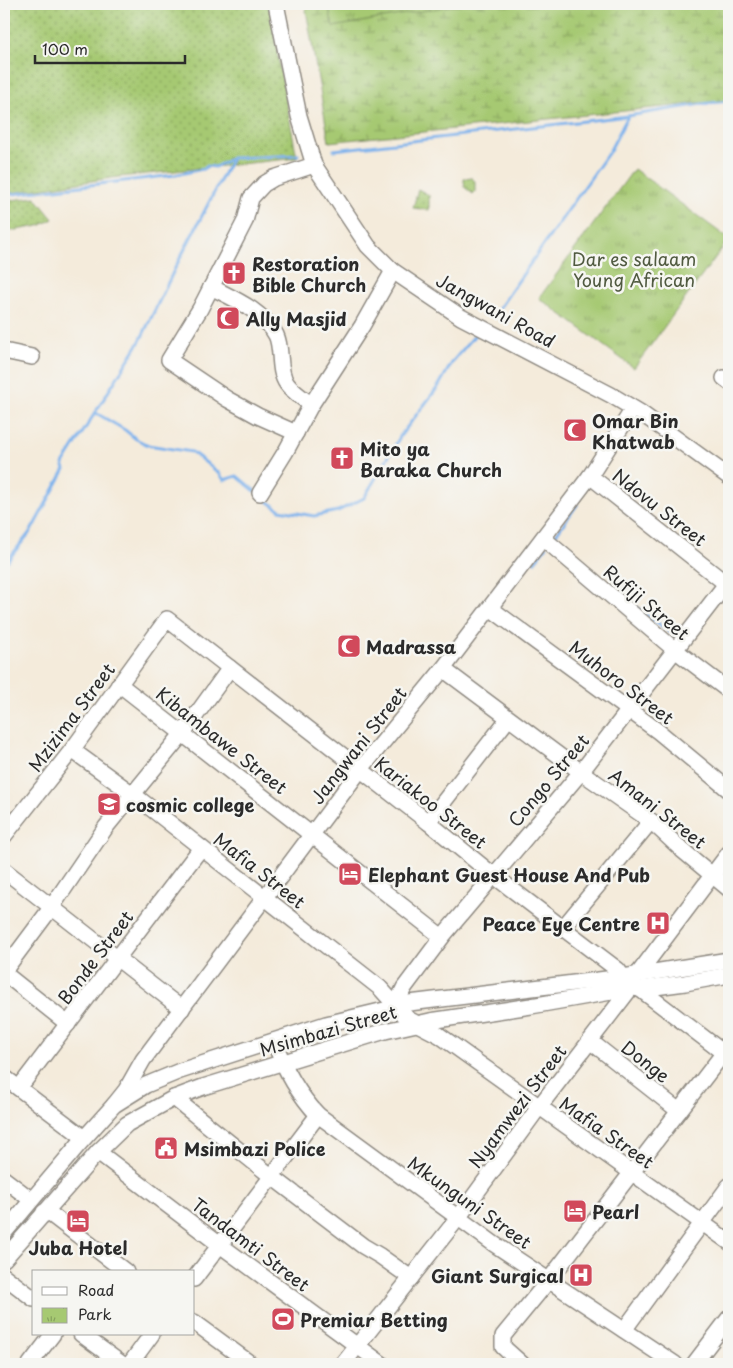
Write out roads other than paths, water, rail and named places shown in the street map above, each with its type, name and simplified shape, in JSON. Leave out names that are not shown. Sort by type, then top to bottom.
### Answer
[{"type":"street","name":"Jangwani Road","points":[[276,4],[299,116],[314,165],[368,246],[394,271],[461,317],[594,386],[641,413],[729,477]]},
{"type":"street","points":[[296,434],[227,399],[169,360],[200,309],[245,221],[252,198],[274,178],[314,165]]},
{"type":"street","points":[[260,493],[296,434],[310,405],[362,326],[394,271]]},
{"type":"street","points":[[211,287],[243,303],[259,315],[269,326],[276,336],[286,384],[310,405]]},
{"type":"street","points":[[4,351],[32,357]]},
{"type":"street","name":"Jangwani Street","points":[[114,1105],[126,1090],[143,1060],[360,770],[443,669],[590,476],[633,409]]},
{"type":"street","name":"Ndovu Street","points":[[590,476],[728,583]]},
{"type":"street","name":"Rufiji Street","points":[[543,538],[675,650],[729,691]]},
{"type":"street","name":"Congo Street","points":[[399,1006],[398,1000],[404,988],[442,937],[581,772],[728,583]]},
{"type":"street","name":"Muhoro Street","points":[[490,608],[659,732],[729,790]]},
{"type":"street","name":"Kariakoo Street","points":[[167,619],[562,929],[727,1052]]},
{"type":"street","name":"Mzizima Street","points":[[4,836],[72,750],[167,619]]},
{"type":"street","points":[[68,1024],[4,972],[115,815],[134,795],[183,734],[230,668]]},
{"type":"street","name":"Amani Street","points":[[443,669],[508,719],[650,821],[729,889]]},
{"type":"street","name":"Kibambawe Street","points":[[119,684],[442,937]]},
{"type":"street","points":[[428,822],[508,719]]},
{"type":"street","name":"Mafia Street","points":[[72,750],[134,795],[380,988],[399,1006],[408,1019],[439,1035],[729,1242]]},
{"type":"street","points":[[562,929],[650,821]]},
{"type":"street","name":"Bonde Street","points":[[19,1088],[202,848]]},
{"type":"street","name":"Nyamwezi Street","points":[[343,1364],[458,1218],[539,1107],[714,876],[729,853]]},
{"type":"street","points":[[4,870],[182,1009]]},
{"type":"street","name":"Msimbazi Street","points":[[4,1259],[98,1152],[127,1124],[174,1098],[203,1087],[385,1031],[633,982],[729,960]]},
{"type":"street","name":"Msimbazi Street","points":[[4,1233],[114,1105],[146,1085],[180,1071],[326,1024],[399,1006],[633,982],[685,983],[729,975]]},
{"type":"street","name":"Mkunguni Street","points":[[274,1041],[283,1062],[308,1104],[318,1115],[458,1218],[675,1364]]},
{"type":"street","name":"Donge","points":[[590,1041],[679,1111]]},
{"type":"street","points":[[522,1364],[503,1347],[503,1336],[727,1052]]},
{"type":"street","points":[[4,1077],[78,1133]]},
{"type":"street","points":[[174,1098],[363,1246],[411,1278]]},
{"type":"street","points":[[195,1278],[318,1115]]},
{"type":"street","name":"Tandamti Street","points":[[98,1152],[220,1245],[382,1364]]},
{"type":"street","points":[[4,1178],[29,1198]]},
{"type":"street","points":[[624,1330],[729,1186]]},
{"type":"street","points":[[44,1212],[48,1213],[123,1270]]},
{"type":"street","points":[[4,1276],[32,1297]]},
{"type":"street","points":[[694,1364],[729,1318]]},
{"type":"street","points":[[195,1323],[251,1364]]},
{"type":"street","points":[[30,1364],[51,1336]]},
{"type":"street","points":[[84,1336],[122,1364]]},
{"type":"street","points":[[130,1364],[151,1336]]},
{"type":"waterway","points":[[334,150],[628,116],[729,101]]},
{"type":"waterway","points":[[495,314],[609,152],[628,116]]},
{"type":"waterway","points":[[4,195],[175,175],[203,169],[207,166],[215,167],[232,158],[298,155]]},
{"type":"waterway","points":[[4,565],[31,531],[65,469],[63,464],[140,341],[176,266],[232,158]]},
{"type":"waterway","points":[[262,497],[280,510],[314,516],[338,511],[364,498],[401,435],[438,387],[453,361],[476,334]]},
{"type":"waterway","points":[[96,413],[148,445],[192,452],[219,473],[224,480],[237,476],[255,491]]},
{"type":"waterway","points":[[552,540],[577,505]]},
{"type":"waterway","points":[[534,562],[546,547]]},
{"type":"waterway","points":[[632,604],[679,639]]},
{"type":"place","name":"Restoration Bible Church","points":[[234,273]]},
{"type":"place","name":"Ally Masjid","points":[[228,318]]},
{"type":"place","name":"Omar Bin Khatwab","points":[[575,430]]},
{"type":"place","name":"Mito ya Baraka Church","points":[[342,458]]},
{"type":"place","name":"Madrassa","points":[[349,646]]},
{"type":"place","name":"cosmic college","points":[[109,804]]},
{"type":"place","name":"Elephant Guest House And Pub","points":[[350,874]]},
{"type":"place","name":"Peace Eye Centre","points":[[658,923]]},
{"type":"place","name":"Msimbazi Police","points":[[166,1148]]},
{"type":"place","name":"Pearl","points":[[575,1211]]},
{"type":"place","name":"Juba Hotel","points":[[78,1221]]},
{"type":"place","name":"Giant Surgical","points":[[581,1275]]},
{"type":"place","name":"Premiar Betting","points":[[283,1319]]},
{"type":"park label","name":"Dar es salaam Young African","points":[[634,268]]}]
